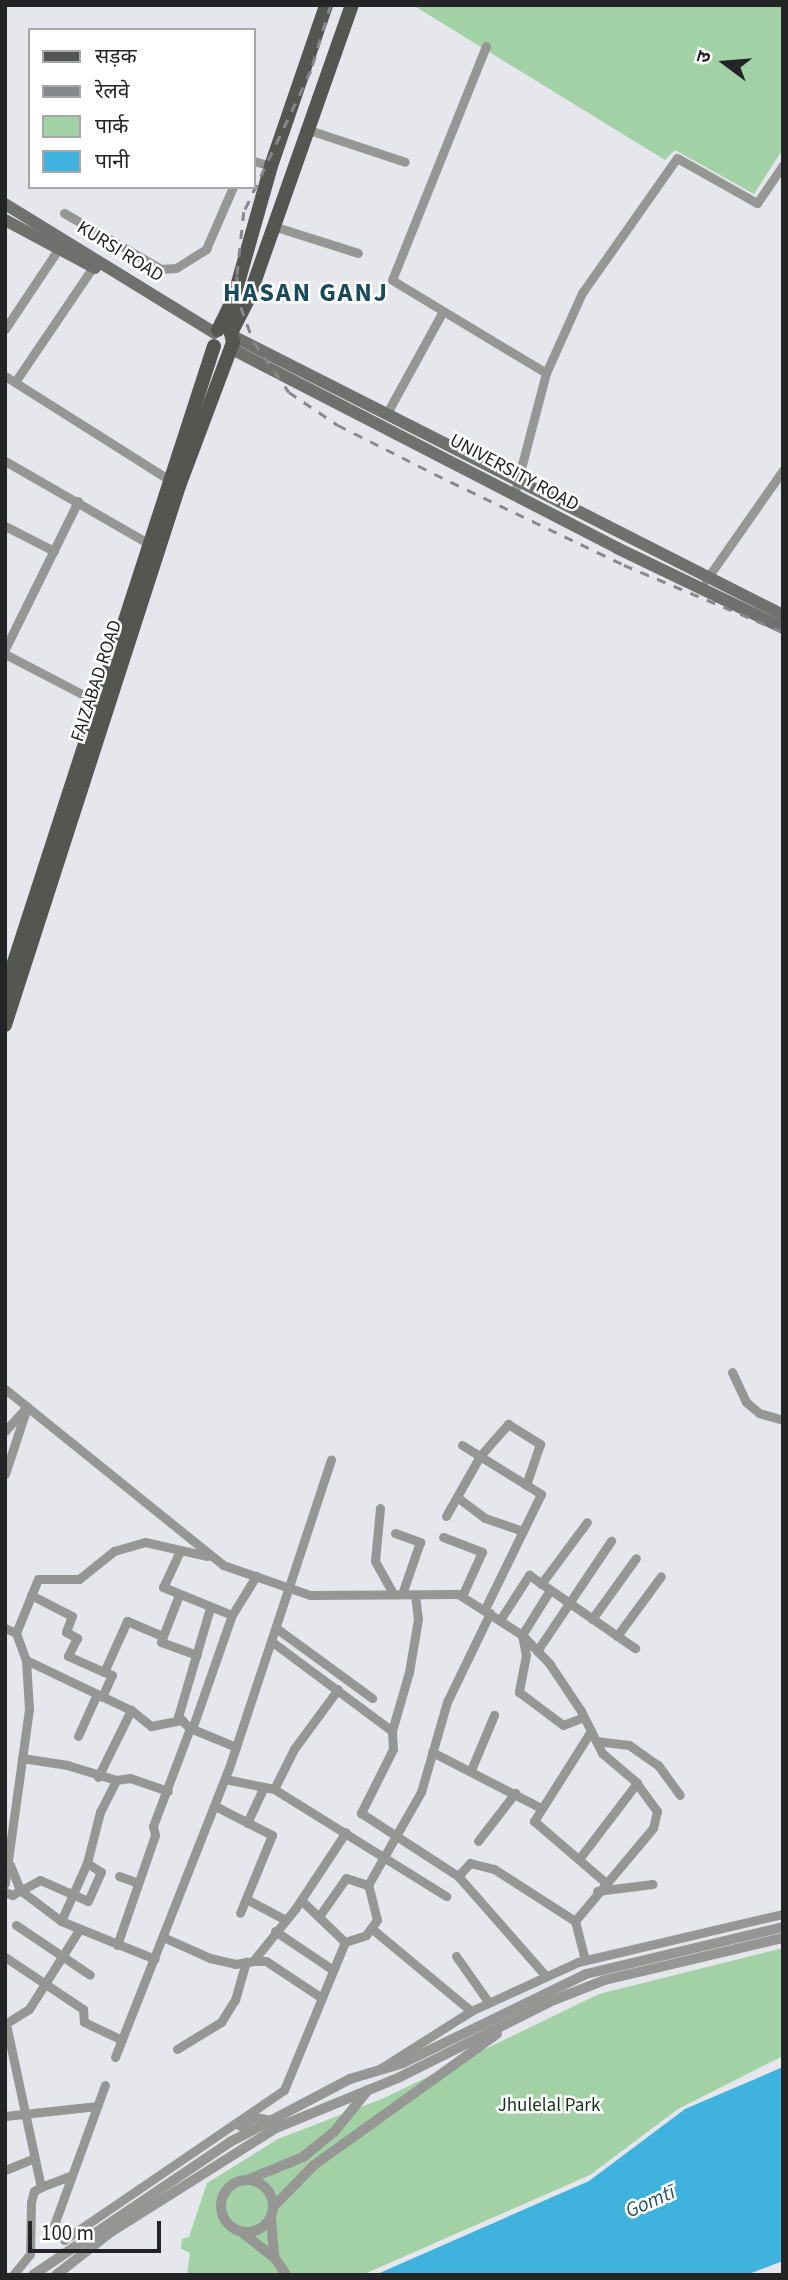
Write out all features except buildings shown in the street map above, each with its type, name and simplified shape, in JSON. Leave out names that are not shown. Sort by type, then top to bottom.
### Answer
[{"type":"main road","name":"FAIZABAD ROAD","points":[[5,1025],[173,483],[222,340],[271,166],[326,5]]},
{"type":"main road","name":"FAIZABAD ROAD","points":[[222,340],[248,300],[306,129],[352,5]]},
{"type":"main road","name":"KURSI ROAD","points":[[7,207],[222,340]]},
{"type":"main road","name":"KURSI ROAD","points":[[5,220],[159,302],[222,340]]},
{"type":"main road","name":"UNIVERSITY ROAD","points":[[222,340],[387,412],[614,531],[783,615]]},
{"type":"main road","name":"UNIVERSITY ROAD","points":[[222,340],[608,544],[783,628]]},
{"type":"main road","points":[[608,544],[614,531]]},
{"type":"main road","name":"FAIZABAD ROAD","points":[[5,990],[103,704]]},
{"type":"street","points":[[486,46],[393,271],[392,281],[546,373]]},
{"type":"street","points":[[306,129],[405,162]]},
{"type":"street","points":[[514,495],[520,481],[546,373],[582,293],[677,158],[757,203],[783,165]]},
{"type":"street","points":[[256,162],[271,166]]},
{"type":"street","points":[[64,213],[161,269],[176,268],[206,248],[232,189]]},
{"type":"street","points":[[273,226],[358,253]]},
{"type":"street","points":[[5,329],[59,248]]},
{"type":"street","points":[[15,382],[93,267]]},
{"type":"street","points":[[387,412],[443,311]]},
{"type":"street","points":[[5,376],[173,483]]},
{"type":"street","points":[[5,461],[154,546]]},
{"type":"street","points":[[699,589],[783,470]]},
{"type":"street","points":[[78,501],[5,652],[103,704]]},
{"type":"street","points":[[5,526],[54,551]]},
{"type":"street","points":[[732,1372],[746,1402],[759,1413],[783,1420]]},
{"type":"street","points":[[5,1389],[209,1556]]},
{"type":"street","points":[[5,1431],[27,1407]]},
{"type":"street","points":[[5,1474],[27,1407]]},
{"type":"street","points":[[446,1516],[480,1456],[508,1423],[540,1444],[526,1485]]},
{"type":"street","points":[[64,2239],[284,2090],[345,1942],[366,1935],[377,1920],[368,1885],[421,1792],[447,1702],[541,1494],[462,1445]]},
{"type":"street","points":[[115,2057],[225,1779],[331,1459]]},
{"type":"street","points":[[457,1497],[485,1518],[523,1531]]},
{"type":"street","points":[[380,1508],[375,1561],[398,1594]]},
{"type":"street","points":[[541,1584],[587,1522]]},
{"type":"street","points":[[395,1533],[420,1542],[398,1594]]},
{"type":"street","points":[[443,1537],[482,1552],[462,1596]]},
{"type":"street","points":[[537,1651],[611,1541]]},
{"type":"street","points":[[5,1883],[10,1865],[29,1709],[26,1660],[16,1633],[31,1595],[38,1579],[79,1579],[114,1551],[145,1542],[209,1556],[310,1595],[462,1596],[522,1635],[537,1651],[584,1717],[601,1754],[637,1783],[657,1811],[655,1819],[575,1921]]},
{"type":"street","points":[[180,1551],[163,1587],[232,1615]]},
{"type":"street","points":[[592,1619],[636,1558]]},
{"type":"street","points":[[500,1620],[529,1575],[635,1648]]},
{"type":"street","points":[[117,1945],[155,1835],[153,1826],[232,1615],[256,1576]]},
{"type":"street","points":[[617,1636],[661,1576]]},
{"type":"street","points":[[550,1590],[522,1635],[526,1655],[519,1692],[563,1725],[584,1717]]},
{"type":"street","points":[[31,1595],[72,1616],[66,1632],[77,1638],[68,1656],[112,1675],[78,1736]]},
{"type":"street","points":[[180,1595],[161,1642],[197,1655]]},
{"type":"street","points":[[415,1595],[418,1619],[412,1659],[392,1731],[393,1749],[361,1813],[458,1876],[546,1976]]},
{"type":"street","points":[[210,1608],[178,1717],[191,1729],[236,1747]]},
{"type":"street","points":[[104,1672],[127,1621],[163,1636]]},
{"type":"street","points":[[5,1628],[16,1633]]},
{"type":"street","points":[[276,1628],[372,1698]]},
{"type":"street","points":[[271,1641],[392,1731]]},
{"type":"street","points":[[26,1660],[131,1710],[151,1726],[182,1720]]},
{"type":"street","points":[[247,1823],[294,1749],[338,1689]]},
{"type":"street","points":[[98,1777],[131,1710]]},
{"type":"street","points":[[471,1770],[494,1715]]},
{"type":"street","points":[[590,1731],[534,1821],[605,1882]]},
{"type":"street","points":[[596,1741],[629,1745],[658,1765],[680,1795]]},
{"type":"street","points":[[432,1752],[541,1808]]},
{"type":"street","points":[[22,1758],[67,1765],[98,1777],[116,1780],[130,1778],[168,1791]]},
{"type":"street","points":[[225,1779],[269,1788],[346,1832],[446,1896]]},
{"type":"street","points":[[61,1921],[75,1895],[100,1812],[116,1780]]},
{"type":"street","points":[[579,1859],[637,1783]]},
{"type":"street","points":[[478,1841],[515,1793]]},
{"type":"street","points":[[215,1806],[272,1836],[240,1913]]},
{"type":"street","points":[[177,2049],[221,2022],[235,2000],[250,1961],[298,1905],[346,1832]]},
{"type":"street","points":[[5,1892],[20,1890],[40,1880],[88,1900],[101,1872],[86,1863]]},
{"type":"street","points":[[458,1876],[470,1863],[494,1869],[575,1921],[585,1960]]},
{"type":"street","points":[[10,1865],[20,1890],[61,1921],[155,1959]]},
{"type":"street","points":[[119,1875],[138,1883]]},
{"type":"street","points":[[320,1916],[346,1878],[368,1885]]},
{"type":"street","points":[[597,1891],[653,1884]]},
{"type":"street","points":[[246,1899],[286,1920]]},
{"type":"street","points":[[298,1905],[320,1916],[326,1927],[345,1942]]},
{"type":"street","points":[[33,2275],[120,2213],[272,2120],[380,2069],[471,2011],[585,1960],[783,1913]]},
{"type":"street","points":[[16,1925],[90,1975]]},
{"type":"street","points":[[277,2261],[226,2221],[221,2207],[231,2186],[303,2157],[334,2132],[370,2088],[380,2069],[402,2063],[586,1974],[783,1927]]},
{"type":"street","points":[[371,1928],[471,2011]]},
{"type":"street","points":[[41,2187],[6,2024],[29,2009],[79,1930]]},
{"type":"street","points":[[275,1931],[333,1970]]},
{"type":"street","points":[[163,1937],[210,1958],[266,1961],[322,1998]]},
{"type":"street","points":[[57,2275],[111,2232],[276,2128],[605,1980],[783,1938]]},
{"type":"street","points":[[456,1956],[489,2003]]},
{"type":"street","points":[[5,1957],[83,2008],[84,2022],[122,2040]]},
{"type":"street","points":[[242,2232],[259,2230],[314,2165],[516,2020]]},
{"type":"street","points":[[54,2225],[105,2085]]},
{"type":"street","points":[[5,2116],[97,2106]]},
{"type":"street","points":[[192,2152],[255,2117],[272,2120]]},
{"type":"street","points":[[5,2171],[34,2158]]},
{"type":"street","points":[[13,2275],[30,2254],[31,2202],[34,2191],[72,2175]]},
{"type":"street","points":[[247,2180],[264,2185],[273,2212],[269,2238],[277,2261],[286,2275]]},
{"type":"green space","points":[[783,5],[783,149],[754,194],[675,150],[665,160],[416,7]]},
{"type":"green space","name":"Jhulelal Park","points":[[783,1948],[783,2056],[678,2109],[590,2175],[362,2275],[187,2275],[190,2253],[181,2249],[182,2239],[189,2237],[207,2183],[278,2139],[384,2098],[599,1994]]},
{"type":"water","name":"Gomtī","points":[[783,2067],[783,2261],[746,2275],[375,2275],[589,2181],[685,2109]]},
{"type":"railway","points":[[256,187],[311,71],[331,5]]},
{"type":"railway","points":[[255,189],[244,212],[237,276],[241,307],[254,342],[289,392],[338,425],[451,482],[624,565],[783,632]]},
{"type":"district","name":"HASAN GANJ","points":[[306,293]]}]
